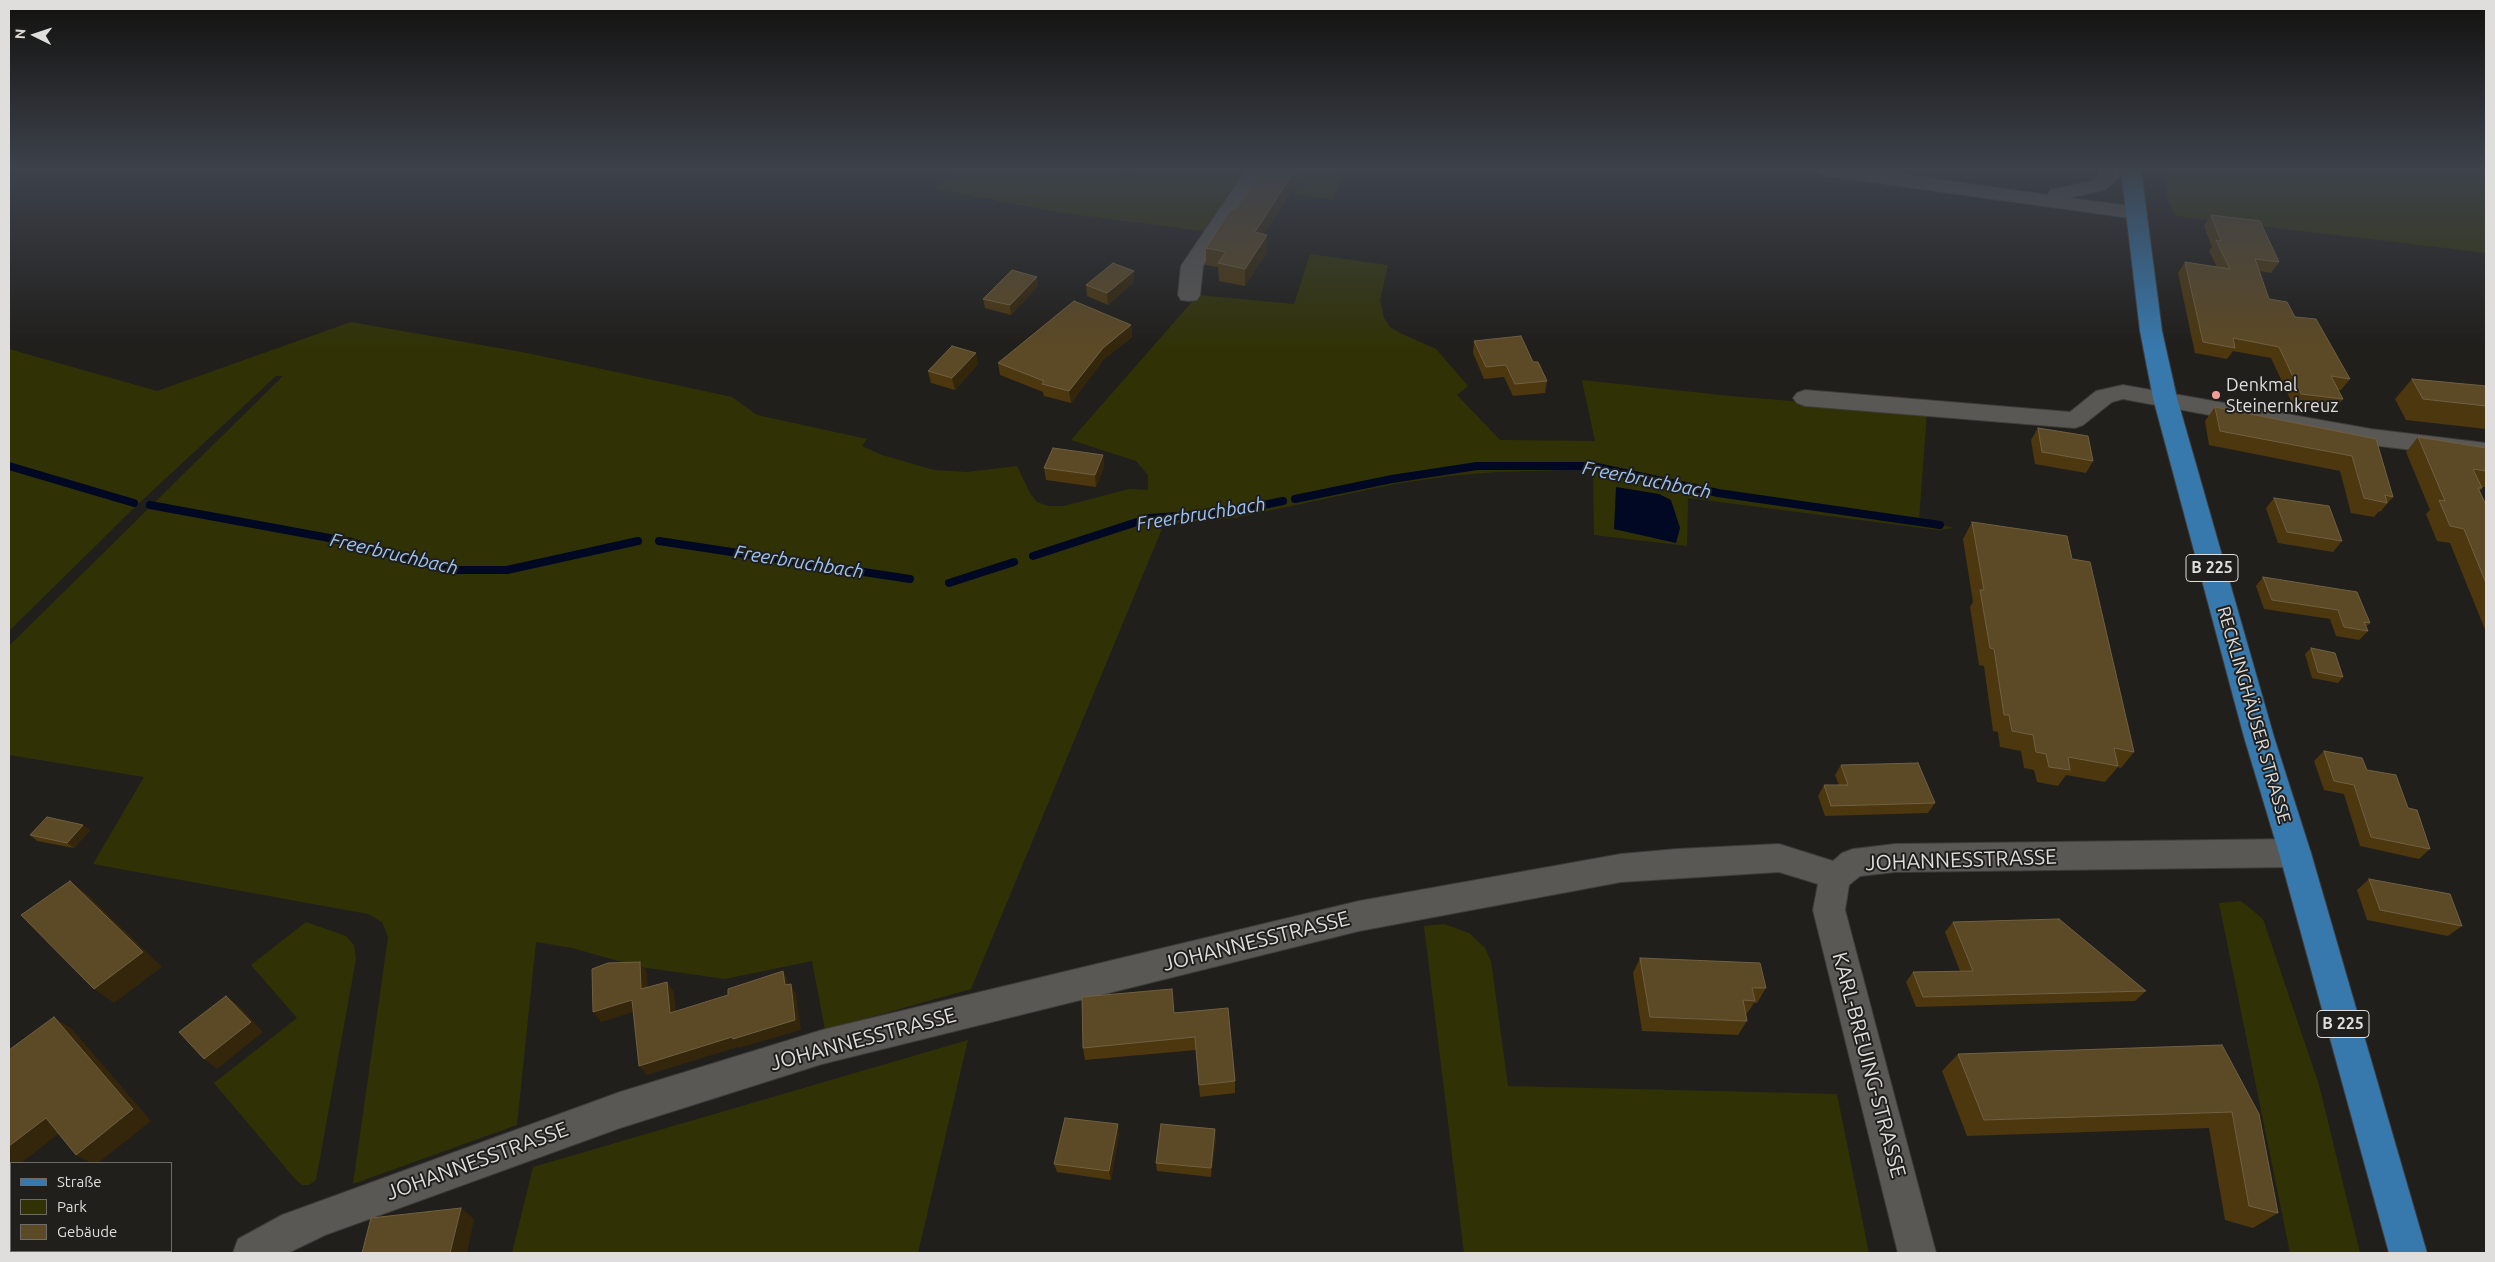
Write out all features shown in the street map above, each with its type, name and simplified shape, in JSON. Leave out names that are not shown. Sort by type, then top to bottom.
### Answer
[{"type":"main road","name":"RECKLINGHÄUSER STRASSE","points":[[2139,229],[2150,331],[2165,398],[2259,737],[2295,853],[2408,1253]]},
{"type":"street","points":[[1189,295],[1192,266],[1217,229]]},
{"type":"street","points":[[1806,398],[2075,420],[2104,396],[2123,392],[2165,398],[2371,437],[2486,451]]},
{"type":"street","name":"JOHANNESSTRASSE","points":[[252,1253],[295,1228],[353,1206],[620,1110],[822,1047],[1359,916],[1621,868],[1677,863],[1779,858],[1837,876],[1853,863],[1895,858],[2295,853]]},
{"type":"street","name":"KARL-BREUING-STRASSE","points":[[1837,876],[1831,890],[1829,910],[1916,1253]]},
{"type":"green space","points":[[1184,229],[1210,229],[1208,232]]},
{"type":"green space","points":[[2284,229],[2486,229],[2486,253]]},
{"type":"green space","points":[[1310,254],[1388,265],[1380,300],[1384,318],[1390,327],[1400,333],[1436,349],[1468,386],[1457,395],[1500,440],[1595,441],[1582,380],[1730,396],[1927,412],[1919,520],[1954,528],[1938,530],[1688,498],[1687,546],[1594,535],[1593,469],[1497,472],[1450,476],[1395,484],[1235,518],[1164,524],[971,989],[825,1030],[812,961],[725,979],[640,967],[572,948],[536,942],[517,1125],[353,1184],[388,937],[382,922],[368,914],[93,864],[144,777],[9,755],[9,646],[283,376],[276,376],[136,506],[9,631],[9,349],[157,391],[351,322],[527,353],[732,397],[757,415],[867,439],[862,446],[882,455],[934,470],[967,472],[1017,466],[1030,493],[1037,502],[1048,506],[1064,506],[1129,489],[1148,490],[1148,475],[1136,461],[1071,440],[1198,295],[1294,304]]},
{"type":"green space","points":[[2241,901],[2263,919],[2319,1085],[2360,1253],[2290,1253],[2219,903]]},
{"type":"green space","points":[[306,922],[346,936],[354,945],[356,959],[316,1180],[309,1185],[302,1185],[214,1083],[297,1018],[251,965]]},
{"type":"green space","points":[[1444,924],[1469,933],[1485,948],[1491,961],[1508,1086],[1837,1094],[1869,1253],[1464,1253],[1424,926]]},
{"type":"green space","points":[[968,1040],[918,1253],[512,1253],[533,1167]]},
{"type":"water","points":[[1616,487],[1659,494],[1671,500],[1680,528],[1676,543],[1614,529]]},
{"type":"building","points":[[1218,229],[1257,229],[1255,232],[1267,235],[1245,269],[1218,263],[1226,252],[1206,248]]},
{"type":"building","points":[[2216,229],[2264,229],[2279,262],[2255,259],[2269,299],[2287,302],[2295,317],[2316,319],[2350,379],[2331,376],[2343,399],[2301,394],[2279,347],[2233,338],[2235,348],[2203,342],[2185,262],[2230,269],[2216,240],[2221,241]]},
{"type":"building","points":[[1113,263],[1134,271],[1107,293],[1086,285]]},
{"type":"building","points":[[1012,270],[1037,277],[1010,305],[983,299]]},
{"type":"building","points":[[1074,301],[1131,325],[1103,348],[1069,391],[1042,384],[1044,381],[998,363]]},
{"type":"building","points":[[1521,336],[1533,362],[1538,362],[1547,381],[1515,384],[1506,365],[1486,367],[1474,341]]},
{"type":"building","points":[[952,346],[976,353],[952,378],[928,371]]},
{"type":"building","points":[[2412,379],[2486,386],[2486,406],[2423,399]]},
{"type":"building","points":[[2215,407],[2376,439],[2393,497],[2385,495],[2387,503],[2364,498],[2352,456],[2220,431]]},
{"type":"building","points":[[2038,428],[2088,436],[2093,461],[2042,452]]},
{"type":"building","points":[[2418,437],[2486,448],[2486,471],[2473,469],[2482,488],[2478,488],[2486,505],[2486,583],[2464,529],[2450,526],[2439,500],[2445,501]]},
{"type":"building","points":[[1053,448],[1103,455],[1095,475],[1044,468]]},
{"type":"building","points":[[2274,498],[2329,506],[2342,541],[2287,532]]},
{"type":"building","points":[[1972,522],[2067,536],[2072,559],[2090,562],[2134,752],[2114,748],[2118,766],[2068,757],[2070,770],[2049,767],[2046,754],[2036,752],[2033,735],[2012,731],[2009,715],[2004,715],[1994,649],[1990,648],[1980,590],[1984,590]]},
{"type":"building","points":[[2263,577],[2357,592],[2370,623],[2364,622],[2368,631],[2344,627],[2338,610],[2272,600]]},
{"type":"building","points":[[2311,648],[2335,653],[2343,677],[2318,672]]},
{"type":"building","points":[[2324,751],[2362,758],[2367,770],[2396,775],[2408,808],[2417,810],[2430,849],[2371,837],[2354,785],[2334,781]]},
{"type":"building","points":[[1918,763],[1935,803],[1831,806],[1824,785],[1848,785],[1841,765]]},
{"type":"building","points":[[47,817],[83,825],[67,843],[30,835]]},
{"type":"building","points":[[2369,879],[2450,894],[2462,926],[2380,910]]},
{"type":"building","points":[[70,881],[143,952],[94,989],[21,915]]},
{"type":"building","points":[[2059,919],[2146,991],[1923,997],[1913,972],[1973,971],[1953,922]]},
{"type":"building","points":[[1640,958],[1760,963],[1766,988],[1752,988],[1755,1001],[1743,1000],[1747,1021],[1650,1017]]},
{"type":"building","points":[[640,962],[641,989],[667,982],[670,1013],[728,995],[728,989],[783,971],[785,985],[791,984],[795,1020],[733,1039],[732,1037],[639,1066],[632,1000],[593,1012],[592,969],[608,963]]},
{"type":"building","points":[[1172,989],[1174,1013],[1228,1008],[1235,1081],[1199,1085],[1195,1037],[1083,1048],[1082,997]]},
{"type":"building","points":[[226,996],[251,1022],[204,1059],[179,1032]]},
{"type":"building","points":[[54,1017],[133,1109],[76,1155],[46,1118],[9,1146],[9,1050]]},
{"type":"building","points":[[2222,1045],[2259,1114],[2278,1213],[2249,1206],[2232,1112],[1984,1120],[1958,1054]]},
{"type":"building","points":[[1065,1118],[1118,1124],[1109,1171],[1054,1164]]},
{"type":"building","points":[[1161,1124],[1215,1129],[1211,1168],[1156,1163]]},
{"type":"building","points":[[461,1208],[450,1253],[362,1253],[371,1218]]},
{"type":"waterway","name":"Freerbruchbach","points":[[9,466],[134,503]]},
{"type":"waterway","name":"Freerbruchbach","points":[[1295,499],[1392,479],[1477,466],[1592,466],[1718,493],[1940,525]]},
{"type":"waterway","name":"Freerbruchbach","points":[[1033,556],[1149,518],[1224,513],[1283,501]]},
{"type":"waterway","name":"Freerbruchbach","points":[[150,505],[351,542],[447,570],[507,570],[638,541]]},
{"type":"waterway","name":"Freerbruchbach","points":[[659,541],[910,579]]},
{"type":"waterway","name":"Freerbruchbach","points":[[949,583],[1014,562]]},
{"type":"place","name":"Denkmal Steinernkreuz","points":[[2216,395]]}]
